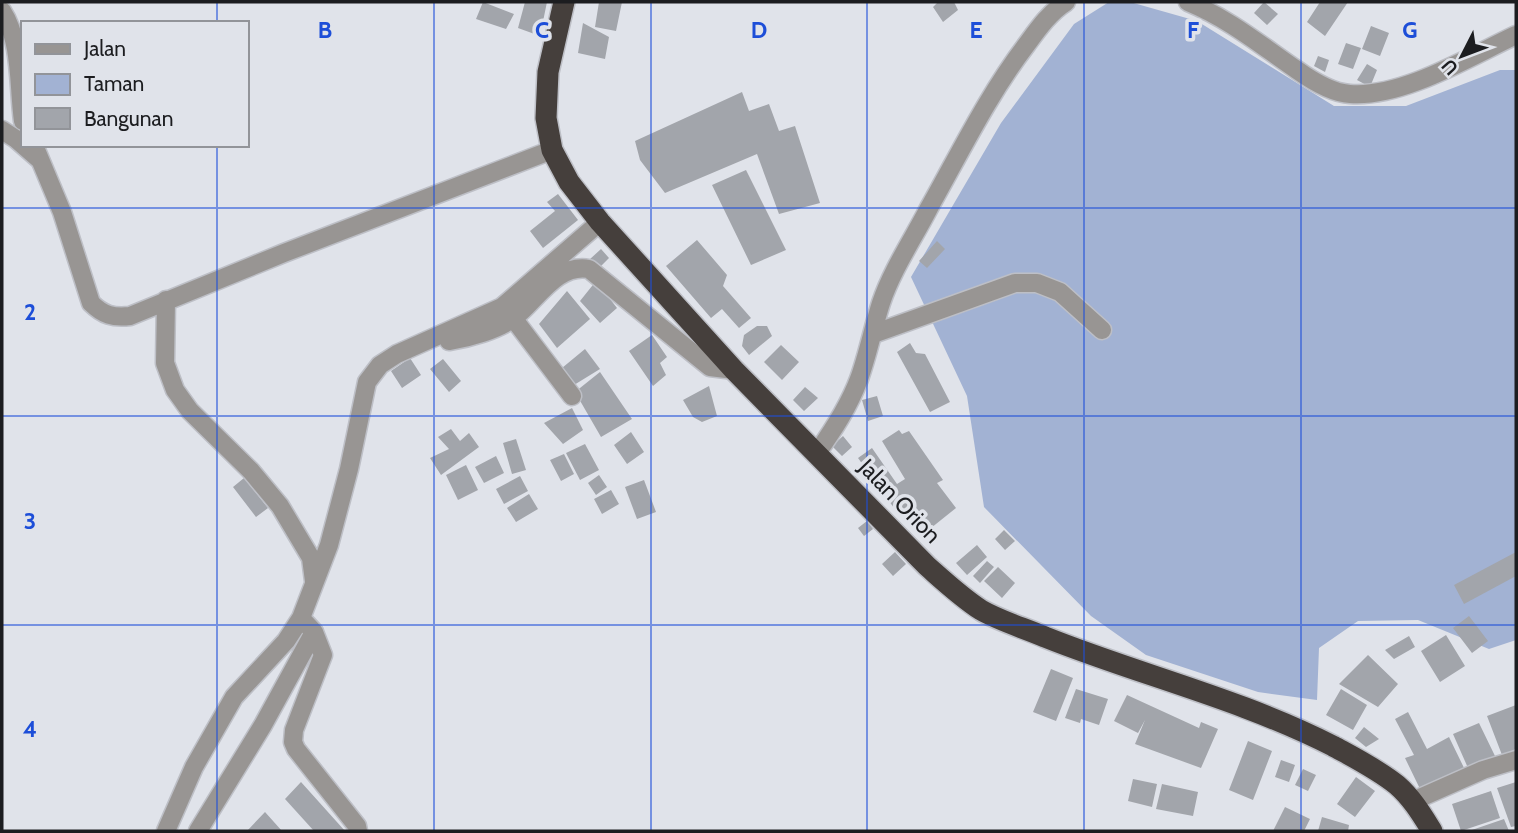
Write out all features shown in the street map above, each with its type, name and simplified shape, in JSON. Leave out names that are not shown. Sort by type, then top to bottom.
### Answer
[{"type":"highway","name":"Jalan Orion","points":[[564,2],[548,72],[546,118],[552,150],[569,182],[600,222],[734,370],[927,566],[982,611],[1094,657],[1200,690],[1304,731],[1372,767],[1398,786],[1413,801],[1433,831]]},
{"type":"street","points":[[817,453],[841,419],[859,380],[881,302],[915,234],[990,99],[1054,2]]},
{"type":"street","points":[[1042,24],[1056,8],[1066,2]]},
{"type":"street","points":[[1188,2],[1230,22],[1299,72],[1322,85],[1348,94],[1375,93],[1409,85],[1516,35]]},
{"type":"street","points":[[2,11],[8,20],[18,61],[21,97]]},
{"type":"street","points":[[2,131],[21,144]]},
{"type":"street","points":[[25,147],[42,163]]},
{"type":"street","points":[[35,147],[62,212],[91,303],[102,314],[118,317],[130,316],[552,150]]},
{"type":"street","points":[[166,831],[194,767],[234,697],[286,641],[300,618],[329,545],[349,469],[367,382],[380,365],[428,339],[502,307],[600,222]]},
{"type":"street","points":[[428,339],[452,341],[513,318],[551,283],[568,270],[579,267],[589,269],[710,367],[734,370]]},
{"type":"street","points":[[873,334],[1015,283],[1037,283],[1060,292],[1102,330]]},
{"type":"street","points":[[166,300],[166,363],[175,390],[190,411],[251,471],[280,506],[311,558],[314,585]]},
{"type":"street","points":[[513,318],[572,396]]},
{"type":"street","points":[[300,618],[313,632],[323,655],[294,730],[293,742],[357,826],[358,831]]},
{"type":"street","points":[[202,829],[313,632]]},
{"type":"street","points":[[1413,801],[1483,770],[1516,760]]},
{"type":"green space","points":[[1109,2],[1130,2],[1197,21],[1334,106],[1406,106],[1500,70],[1516,70],[1516,640],[1489,649],[1418,620],[1358,621],[1319,648],[1317,700],[1258,692],[1146,655],[1091,616],[984,507],[967,396],[911,277],[1001,123],[1074,24]]},
{"type":"building","points":[[483,2],[514,14],[506,29],[476,19]]},
{"type":"building","points":[[525,2],[547,2],[540,36],[518,28]]},
{"type":"building","points":[[599,2],[622,2],[616,31],[595,27]]},
{"type":"building","points":[[938,2],[954,2],[958,10],[943,22],[933,7]]},
{"type":"building","points":[[1264,2],[1278,14],[1267,25],[1254,13]]},
{"type":"building","points":[[1320,2],[1348,2],[1325,36],[1307,22]]},
{"type":"building","points":[[583,23],[609,37],[605,59],[578,53]]},
{"type":"building","points":[[1371,26],[1389,33],[1380,56],[1362,49]]},
{"type":"building","points":[[1346,43],[1361,48],[1353,69],[1338,64]]},
{"type":"building","points":[[1318,56],[1329,60],[1325,72],[1314,66]]},
{"type":"building","points":[[1367,64],[1377,70],[1370,87],[1357,80]]},
{"type":"building","points":[[742,92],[749,111],[769,104],[779,131],[795,126],[820,203],[779,214],[757,154],[665,193],[640,160],[635,141]]},
{"type":"building","points":[[746,170],[786,250],[751,265],[712,185]]},
{"type":"building","points":[[558,194],[578,220],[543,248],[530,231],[555,211],[547,202]]},
{"type":"building","points":[[697,240],[727,275],[723,286],[751,318],[739,328],[722,309],[711,318],[666,266]]},
{"type":"building","points":[[937,241],[945,249],[927,268],[919,261]]},
{"type":"building","points":[[601,249],[609,258],[598,269],[589,260]]},
{"type":"building","points":[[596,281],[617,308],[600,323],[580,301]]},
{"type":"building","points":[[567,291],[590,319],[557,348],[539,324]]},
{"type":"building","points":[[757,326],[767,326],[772,336],[749,355],[742,346],[744,335]]},
{"type":"building","points":[[652,335],[667,357],[660,363],[666,375],[653,386],[629,351]]},
{"type":"building","points":[[910,343],[916,353],[925,354],[950,402],[930,412],[897,352]]},
{"type":"building","points":[[781,345],[799,362],[782,380],[764,362]]},
{"type":"building","points":[[585,349],[600,369],[574,385],[562,368]]},
{"type":"building","points":[[410,358],[421,375],[402,388],[391,371]]},
{"type":"building","points":[[443,359],[461,381],[449,392],[430,369]]},
{"type":"building","points":[[600,372],[632,419],[601,437],[575,392]]},
{"type":"building","points":[[709,386],[717,416],[702,422],[693,417],[683,400]]},
{"type":"building","points":[[805,387],[818,398],[804,411],[793,400]]},
{"type":"building","points":[[877,396],[883,416],[868,421],[862,400]]},
{"type":"building","points":[[572,408],[583,430],[563,444],[544,423]]},
{"type":"building","points":[[451,429],[460,441],[469,433],[479,447],[441,475],[430,458],[449,449],[438,437]]},
{"type":"building","points":[[899,430],[902,434],[909,431],[943,480],[937,483],[956,508],[931,528],[920,515],[910,524],[894,508],[858,458],[872,448],[897,484],[905,479],[882,441]]},
{"type":"building","points":[[631,432],[644,452],[627,464],[614,445]]},
{"type":"building","points":[[843,436],[852,447],[842,456],[832,446]]},
{"type":"building","points":[[516,439],[526,470],[512,474],[503,443]]},
{"type":"building","points":[[585,444],[599,470],[580,480],[566,453]]},
{"type":"building","points":[[564,454],[574,474],[561,481],[550,460]]},
{"type":"building","points":[[496,456],[504,473],[484,483],[475,467]]},
{"type":"building","points":[[466,465],[478,490],[458,500],[446,475]]},
{"type":"building","points":[[599,475],[607,487],[596,495],[588,483]]},
{"type":"building","points":[[520,476],[528,491],[504,504],[496,489]]},
{"type":"building","points":[[244,478],[268,508],[256,517],[233,487]]},
{"type":"building","points":[[644,480],[656,512],[637,519],[625,487]]},
{"type":"building","points":[[611,490],[619,504],[602,514],[594,499]]},
{"type":"building","points":[[529,494],[538,509],[516,522],[507,508]]},
{"type":"building","points":[[867,521],[873,529],[864,536],[858,528]]},
{"type":"building","points":[[1004,530],[1015,541],[1005,550],[995,539]]},
{"type":"building","points":[[977,545],[987,557],[967,575],[956,563]]},
{"type":"building","points":[[895,552],[906,564],[893,576],[882,564]]},
{"type":"building","points":[[1516,552],[1516,576],[1464,604],[1454,585]]},
{"type":"building","points":[[987,561],[994,567],[980,583],[973,576]]},
{"type":"building","points":[[998,567],[1015,583],[1002,598],[984,581]]},
{"type":"building","points":[[1469,616],[1488,641],[1472,653],[1453,628]]},
{"type":"building","points":[[1446,635],[1465,666],[1440,682],[1421,651]]},
{"type":"building","points":[[1409,636],[1415,647],[1394,659],[1385,650]]},
{"type":"building","points":[[1368,655],[1398,684],[1378,707],[1339,684]]},
{"type":"building","points":[[1051,669],[1073,678],[1056,721],[1033,712]]},
{"type":"building","points":[[1076,689],[1108,699],[1099,725],[1081,719],[1080,723],[1065,718]]},
{"type":"building","points":[[1341,689],[1367,705],[1353,730],[1326,715]]},
{"type":"building","points":[[1127,695],[1199,728],[1201,722],[1218,729],[1201,768],[1135,744],[1145,720],[1138,733],[1114,721]]},
{"type":"building","points":[[1516,705],[1516,749],[1502,755],[1487,716]]},
{"type":"building","points":[[1408,712],[1427,749],[1449,737],[1466,772],[1422,793],[1405,758],[1414,755],[1395,719]]},
{"type":"building","points":[[1479,723],[1495,756],[1468,768],[1453,734]]},
{"type":"building","points":[[1364,727],[1379,739],[1366,747],[1355,738]]},
{"type":"building","points":[[1248,741],[1272,751],[1253,800],[1229,790]]},
{"type":"building","points":[[1281,760],[1295,765],[1289,782],[1275,777]]},
{"type":"building","points":[[1303,769],[1316,775],[1308,791],[1295,785]]},
{"type":"building","points":[[1356,777],[1375,791],[1355,817],[1337,804]]},
{"type":"building","points":[[1133,779],[1157,784],[1152,807],[1128,801]]},
{"type":"building","points":[[301,782],[345,831],[314,831],[285,799]]},
{"type":"building","points":[[1516,782],[1516,826],[1511,827],[1497,788]]},
{"type":"building","points":[[1162,784],[1198,792],[1193,816],[1156,809]]},
{"type":"building","points":[[1491,791],[1500,818],[1461,831],[1452,804]]},
{"type":"building","points":[[1285,807],[1310,819],[1304,831],[1273,831]]},
{"type":"building","points":[[265,812],[282,831],[247,831]]},
{"type":"building","points":[[1322,817],[1349,825],[1348,831],[1318,831]]},
{"type":"building","points":[[1504,819],[1509,831],[1469,831]]}]
